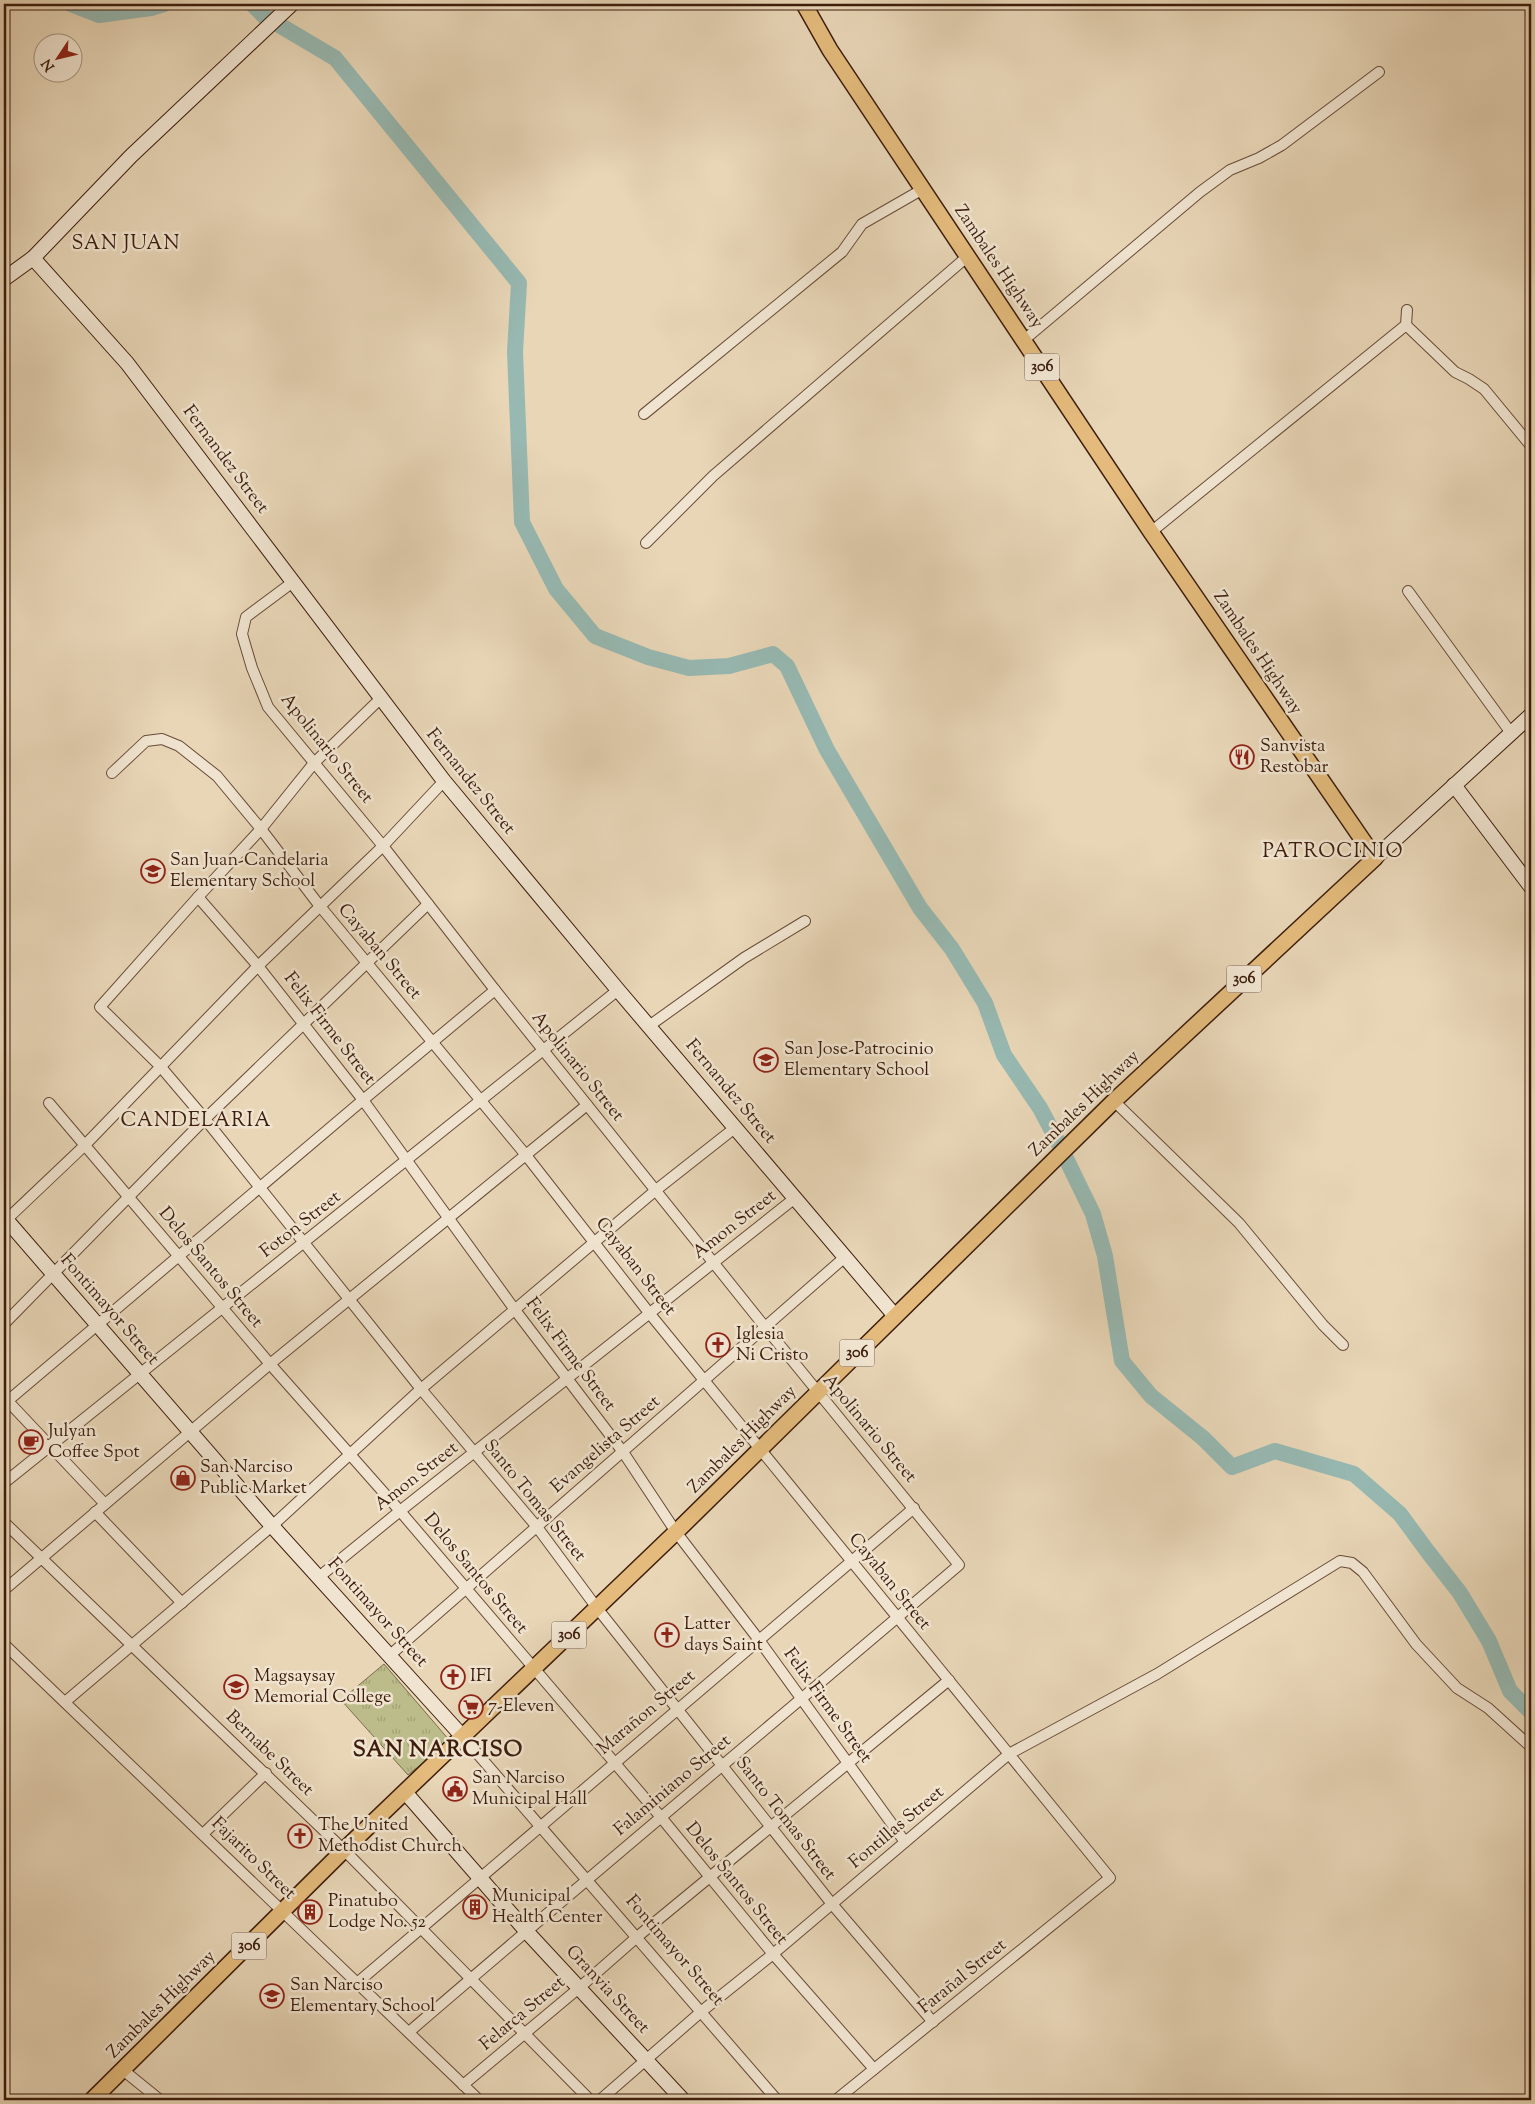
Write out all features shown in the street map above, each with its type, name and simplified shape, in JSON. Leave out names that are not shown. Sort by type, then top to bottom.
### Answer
[{"type":"main road","name":"Zambales Highway","points":[[92,2100],[344,1850],[760,1450],[1038,1174],[1375,858],[1151,532],[830,50],[804,4]]},
{"type":"street","points":[[4,279],[33,258],[131,156],[287,8]]},
{"type":"street","points":[[1024,340],[1200,192],[1230,170],[1259,158],[1282,145],[1380,72]]},
{"type":"street","points":[[644,414],[842,252],[862,224],[923,189]]},
{"type":"street","points":[[646,543],[713,476],[968,256]]},
{"type":"street","name":"Fernandez Street","points":[[33,258],[127,362],[444,781],[618,990],[895,1316]]},
{"type":"street","points":[[1151,532],[1406,325],[1407,310]]},
{"type":"street","points":[[1406,325],[1455,372],[1469,378],[1484,389],[1531,446]]},
{"type":"street","name":"Apolinario Street","points":[[293,582],[246,617],[242,634],[252,668],[268,707],[383,846],[587,1105],[959,1565]]},
{"type":"street","points":[[1408,591],[1511,733]]},
{"type":"street","points":[[198,897],[261,829],[314,763],[380,698]]},
{"type":"street","points":[[1375,858],[1531,715]]},
{"type":"street","name":"Cayaban Street","points":[[112,773],[146,742],[162,739],[179,746],[217,776],[261,829],[319,905],[525,1154],[650,1314],[760,1450],[1110,1878]]},
{"type":"street","points":[[4,1220],[84,1146],[258,966],[319,905],[383,846],[444,781]]},
{"type":"street","points":[[1454,785],[1531,887]]},
{"type":"street","name":"Felix Firme Street","points":[[198,897],[304,1022],[363,1100],[515,1310],[623,1452],[676,1532],[802,1698],[905,1842]]},
{"type":"street","name":"Santo Tomas Street","points":[[198,897],[100,1007],[160,1066],[205,1119],[421,1388],[537,1527],[597,1608],[832,1904],[933,2022]]},
{"type":"street","points":[[4,1324],[52,1272],[129,1198],[205,1119],[428,904]]},
{"type":"street","points":[[649,1026],[744,958],[805,921]]},
{"type":"street","points":[[105,1504],[5,1401],[98,1325],[495,990]]},
{"type":"street","name":"Foton Street","points":[[4,1483],[618,990]]},
{"type":"street","points":[[1114,1101],[1239,1223],[1323,1325],[1343,1345]]},
{"type":"street","name":"Delos Santos Street","points":[[48,1103],[270,1364],[400,1510],[660,1816],[773,1954],[874,2069]]},
{"type":"street","points":[[4,1590],[270,1364],[587,1105]]},
{"type":"street","points":[[65,1702],[272,1526],[421,1388],[594,1241],[736,1127]]},
{"type":"street","name":"Amon Street","points":[[320,1577],[400,1510],[795,1198]]},
{"type":"street","name":"Fontimayor Street","points":[[4,1220],[52,1272],[272,1526],[463,1737],[702,2011],[777,2100]]},
{"type":"street","name":"Evangelista Street","points":[[389,1656],[845,1257]]},
{"type":"street","name":"Marañon Street","points":[[358,1983],[614,1762],[914,1508]]},
{"type":"street","points":[[95,1512],[182,1603]]},
{"type":"street","name":"Bernabe Street","points":[[4,1522],[344,1850],[590,2100]]},
{"type":"street","name":"Fontillas Street","points":[[600,2100],[702,2011],[773,1954],[1009,1754],[1157,1674],[1340,1561],[1352,1563],[1363,1572],[1416,1644],[1457,1688],[1488,1708],[1531,1747]]},
{"type":"street","name":"Falaminiano Street","points":[[409,2032],[660,1816],[722,1766],[959,1565]]},
{"type":"street","name":"Fajarito Street","points":[[4,1644],[479,2100]]},
{"type":"street","name":"Felarca Street","points":[[463,2085],[580,1988],[636,1937],[949,1680]]},
{"type":"street","points":[[203,1834],[266,1774]]},
{"type":"street","name":"Granvia Street","points":[[405,1792],[479,1879],[683,2100]]},
{"type":"street","name":"Farañal Street","points":[[836,2100],[1110,1878]]},
{"type":"street","points":[[123,2070],[160,2100]]},
{"type":"green space","points":[[384,1664],[450,1741],[408,1775],[341,1700]]},
{"type":"waterway","points":[[71,4],[99,15],[151,8],[164,4]]},
{"type":"waterway","points":[[252,4],[264,16],[335,58],[519,283],[515,352],[522,522],[556,589],[595,636],[648,657],[689,668],[729,666],[773,654],[787,666],[827,750],[920,908],[952,949],[985,1003],[1004,1055],[1040,1108],[1093,1214],[1105,1256],[1122,1361],[1151,1396],[1203,1438],[1232,1467],[1275,1451],[1354,1474],[1400,1514],[1460,1593],[1489,1641],[1510,1691],[1531,1712]]},
{"type":"place","name":"Sanvista Restobar","points":[[1242,757]]},
{"type":"place","name":"San Juan-Candelaria Elementary School","points":[[153,871]]},
{"type":"place","name":"San Jose-Patrocinio Elementary School","points":[[766,1060]]},
{"type":"place","name":"Iglesia Ni Cristo","points":[[718,1345]]},
{"type":"place","name":"Julyan Coffee Spot","points":[[31,1442]]},
{"type":"place","name":"San Narciso Public Market","points":[[183,1478]]},
{"type":"place","name":"Latter days Saint","points":[[667,1635]]},
{"type":"place","name":"IFI","points":[[453,1677]]},
{"type":"place","name":"Magsaysay Memorial College","points":[[236,1687]]},
{"type":"place","name":"7-Eleven","points":[[471,1707]]},
{"type":"place","name":"San Narciso Municipal Hall","points":[[455,1789]]},
{"type":"place","name":"The United Methodist Church","points":[[300,1836]]},
{"type":"place","name":"Municipal Health Center","points":[[475,1907]]},
{"type":"place","name":"Pinatubo Lodge No. 52","points":[[310,1912]]},
{"type":"place","name":"San Narciso Elementary School","points":[[272,1996]]},
{"type":"district","name":"SAN JUAN","points":[[126,244]]},
{"type":"district","name":"PATROCINIO","points":[[1333,852]]},
{"type":"district","name":"CANDELARIA","points":[[196,1121]]},
{"type":"district","name":"SAN NARCISO","points":[[438,1751]]}]
